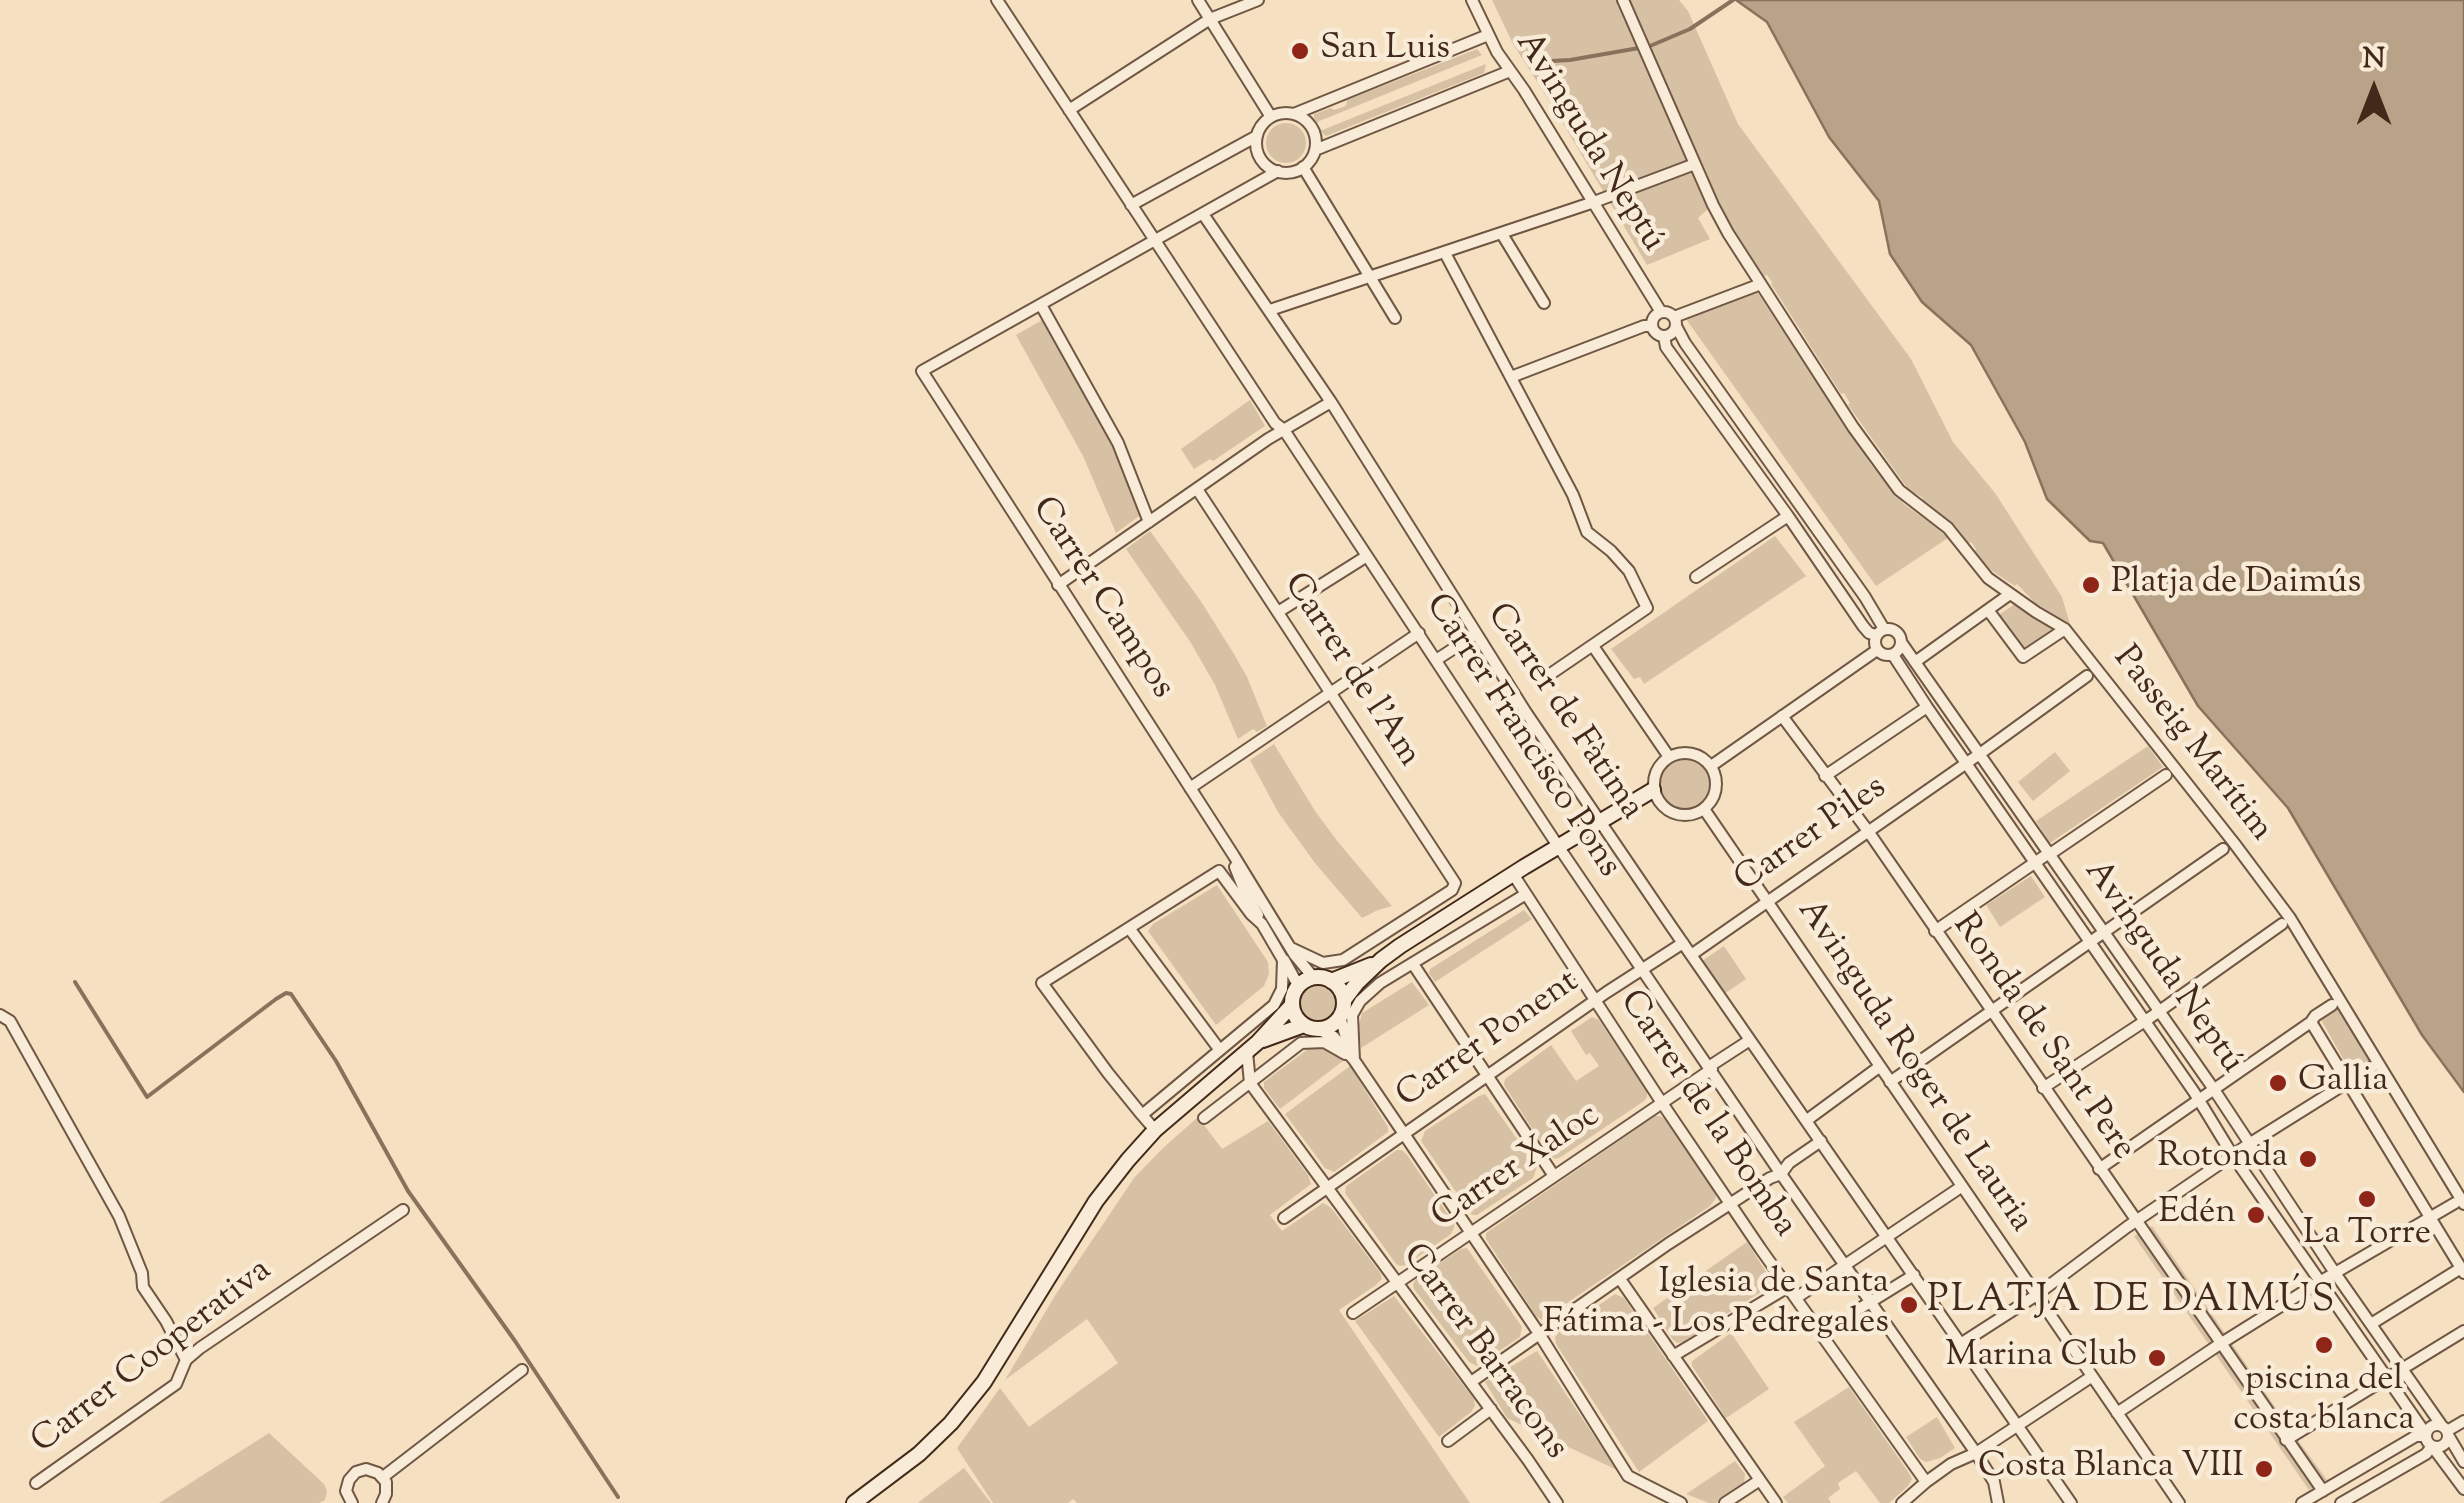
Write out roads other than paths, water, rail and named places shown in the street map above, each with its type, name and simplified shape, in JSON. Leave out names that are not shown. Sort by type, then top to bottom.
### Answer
[{"type":"street","name":"Carrer Francisco Pons","points":[[997,0],[1558,846],[1780,1174],[1976,1453],[1994,1482],[1998,1503]]},
{"type":"street","points":[[1198,0],[1271,117]]},
{"type":"street","points":[[1069,110],[1210,19],[1258,0]]},
{"type":"street","name":"Avinguda Neptú","points":[[1472,0],[1510,72],[1661,312]]},
{"type":"street","name":"Passeig Marítim","points":[[1623,0],[1728,232],[1854,427],[1900,490],[1948,528],[1988,578],[2065,629],[2242,853],[2290,918],[2460,1204],[2320,1282],[2117,1413]]},
{"type":"street","points":[[1278,171],[1263,162],[1259,154],[1257,136],[1271,117],[1294,114],[1488,35]]},
{"type":"street","points":[[1315,150],[1510,72]]},
{"type":"street","points":[[1149,522],[1118,443],[1042,305],[1278,171],[1303,167],[1316,143],[1312,129],[1294,114]]},
{"type":"street","points":[[1131,205],[1257,136]]},
{"type":"street","points":[[1270,310],[1502,234],[1696,164]]},
{"type":"street","points":[[1303,167],[1396,318]]},
{"type":"street","name":"Carrer de Fàtima","points":[[1203,214],[1331,402],[1525,711],[2071,1503]]},
{"type":"street","points":[[1502,234],[1544,303]]},
{"type":"street","points":[[1445,253],[1573,496],[1587,532],[1628,570],[1647,608],[1550,675]]},
{"type":"street","points":[[1652,326],[1658,334],[1671,334],[1675,321],[1760,284]]},
{"type":"street","name":"Carrer Campos","points":[[1042,305],[922,372],[1234,856]]},
{"type":"street","points":[[1652,326],[1661,312],[1668,312],[1675,321],[1685,343],[1865,596],[1880,632]]},
{"type":"street","points":[[1511,377],[1652,326]]},
{"type":"street","points":[[1664,336],[1666,347],[1863,626],[1869,633],[1880,632],[1896,631],[1902,642],[1899,650],[1884,655],[1877,650],[1874,641],[1880,632]]},
{"type":"street","points":[[1058,585],[1331,402]]},
{"type":"street","name":"Carrer de l'Am","points":[[1197,490],[1455,883],[1452,890],[1342,960],[1322,963],[1290,948]]},
{"type":"street","points":[[1696,577],[1788,516]]},
{"type":"street","points":[[1278,612],[1368,556]]},
{"type":"street","points":[[1915,662],[2010,594]]},
{"type":"street","points":[[1986,612],[2023,657],[2065,629]]},
{"type":"street","points":[[1190,788],[1419,633]]},
{"type":"street","points":[[1436,660],[1476,634]]},
{"type":"street","name":"Avinguda Neptú","points":[[1902,642],[2213,1088],[2464,1462]]},
{"type":"street","points":[[1593,646],[1668,757]]},
{"type":"street","points":[[1710,766],[1877,650]]},
{"type":"street","name":"Avinguda Neptú","points":[[1893,654],[2199,1099],[2233,1156],[2464,1488]]},
{"type":"street","name":"Carrer Piles","points":[[1691,955],[2087,676]]},
{"type":"street","points":[[1825,776],[1927,707]]},
{"type":"street","name":"Ronda de Sant Pere","points":[[1782,716],[1868,832],[2323,1491]]},
{"type":"street","points":[[1696,755],[1710,766],[1716,784],[1711,802],[1704,809],[1684,816],[1664,808],[1654,790],[1656,771],[1668,757],[1696,755]]},
{"type":"street","points":[[1935,931],[2166,775]]},
{"type":"street","points":[[1332,981],[1381,960],[1513,874],[1654,790]]},
{"type":"street","name":"Avinguda Roger de Lauria","points":[[1704,809],[2180,1503]]},
{"type":"street","points":[[1890,1082],[2224,849]]},
{"type":"street","points":[[1234,856],[1236,870],[1262,924],[1298,985]]},
{"type":"street","points":[[1234,856],[1290,948],[1313,977]]},
{"type":"street","points":[[1155,1130],[1042,982],[1219,871],[1262,924]]},
{"type":"street","name":"Carrer de la Bomba","points":[[1513,874],[1662,1103],[1926,1482]]},
{"type":"street","points":[[1354,1060],[1353,1011],[1380,983],[1526,894]]},
{"type":"street","points":[[2043,1088],[2282,924]]},
{"type":"street","points":[[1129,928],[1219,1049]]},
{"type":"street","name":"Carrer Ponent","points":[[1328,1187],[1683,943]]},
{"type":"street","points":[[1142,1115],[1274,1006],[1282,988],[1283,960]]},
{"type":"street","points":[[1354,1060],[1341,1025],[1344,1000],[1381,960]]},
{"type":"street","points":[[1413,964],[1554,1176]]},
{"type":"street","points":[[1344,1000],[1332,981],[1313,977],[1298,985],[1292,1005],[1294,1013],[1310,1027],[1334,1036],[1354,1060],[1540,1334],[1628,1476],[1680,1503]]},
{"type":"street","points":[[854,1503],[919,1454],[984,1382],[1096,1201],[1128,1160],[1155,1130],[1252,1047],[1292,1005]]},
{"type":"street","points":[[2099,1170],[2332,1005]]},
{"type":"street","points":[[0,1016],[10,1021],[119,1216],[142,1273],[143,1287],[186,1360]]},
{"type":"street","points":[[1252,1047],[1310,1027],[1330,1026],[1340,1016]]},
{"type":"street","points":[[2310,1022],[2463,1271],[2371,1324]]},
{"type":"street","name":"Carrer Xaloc","points":[[1353,1313],[1750,1040]]},
{"type":"street","points":[[1204,1118],[1302,1043],[1324,1042],[1354,1060]]},
{"type":"street","name":"Carrer Barracons","points":[[1252,1047],[1250,1083],[1557,1503]]},
{"type":"street","points":[[1807,1120],[1879,1067]]},
{"type":"street","points":[[1962,1343],[2249,1144],[2372,1067]]},
{"type":"street","points":[[1471,1382],[1731,1203],[1780,1174],[1821,1140]]},
{"type":"street","points":[[1284,1218],[1328,1187]]},
{"type":"street","points":[[1796,1298],[1961,1187]]},
{"type":"street","name":"Carrer Cooperativa","points":[[36,1483],[176,1384],[186,1360],[212,1340],[403,1210]]},
{"type":"street","points":[[1859,1309],[1914,1275]]},
{"type":"street","points":[[1620,1279],[1776,1503]]},
{"type":"street","points":[[1673,1356],[1788,1287]]},
{"type":"street","points":[[1820,1332],[1834,1323]]},
{"type":"street","points":[[2286,1440],[2464,1331]]},
{"type":"street","points":[[383,1477],[522,1370]]},
{"type":"street","points":[[1902,1503],[1951,1464],[1976,1453],[2091,1377]]},
{"type":"street","points":[[1448,1441],[1491,1409]]},
{"type":"street","points":[[2342,1503],[2426,1454],[2431,1426],[2445,1431],[2464,1421]]},
{"type":"street","points":[[2302,1503],[2416,1436],[2443,1445],[2445,1431]]},
{"type":"street","points":[[351,1503],[347,1485],[356,1472],[366,1469],[383,1477],[387,1488],[382,1503]]},
{"type":"street","points":[[1725,1503],[1760,1480]]},
{"type":"waterway","points":[[1650,46],[1690,29],[1733,0]]},
{"type":"waterway","points":[[1531,62],[1570,60],[1639,48]]},
{"type":"waterway","points":[[75,982],[147,1097],[276,999],[291,994],[336,1061],[408,1191],[515,1341],[618,1497]]},
{"type":"place","name":"San Luis","points":[[1300,51]]},
{"type":"place","name":"Platja de Daimús","points":[[2091,585]]},
{"type":"place","name":"Gallia","points":[[2278,1083]]},
{"type":"place","name":"Rotonda","points":[[2308,1159]]},
{"type":"place","name":"La Torre","points":[[2367,1199]]},
{"type":"place","name":"Edén","points":[[2256,1215]]},
{"type":"place","name":"Iglesia de Santa Fátima - Los Pedregales","points":[[1909,1305]]},
{"type":"place","name":"piscina del costa blanca","points":[[2324,1345]]},
{"type":"place","name":"Marina Club","points":[[2157,1358]]},
{"type":"place","name":"Costa Blanca VIII","points":[[2264,1469]]},
{"type":"district","name":"PLATJA DE DAIMÚS","points":[[2132,1304]]}]
